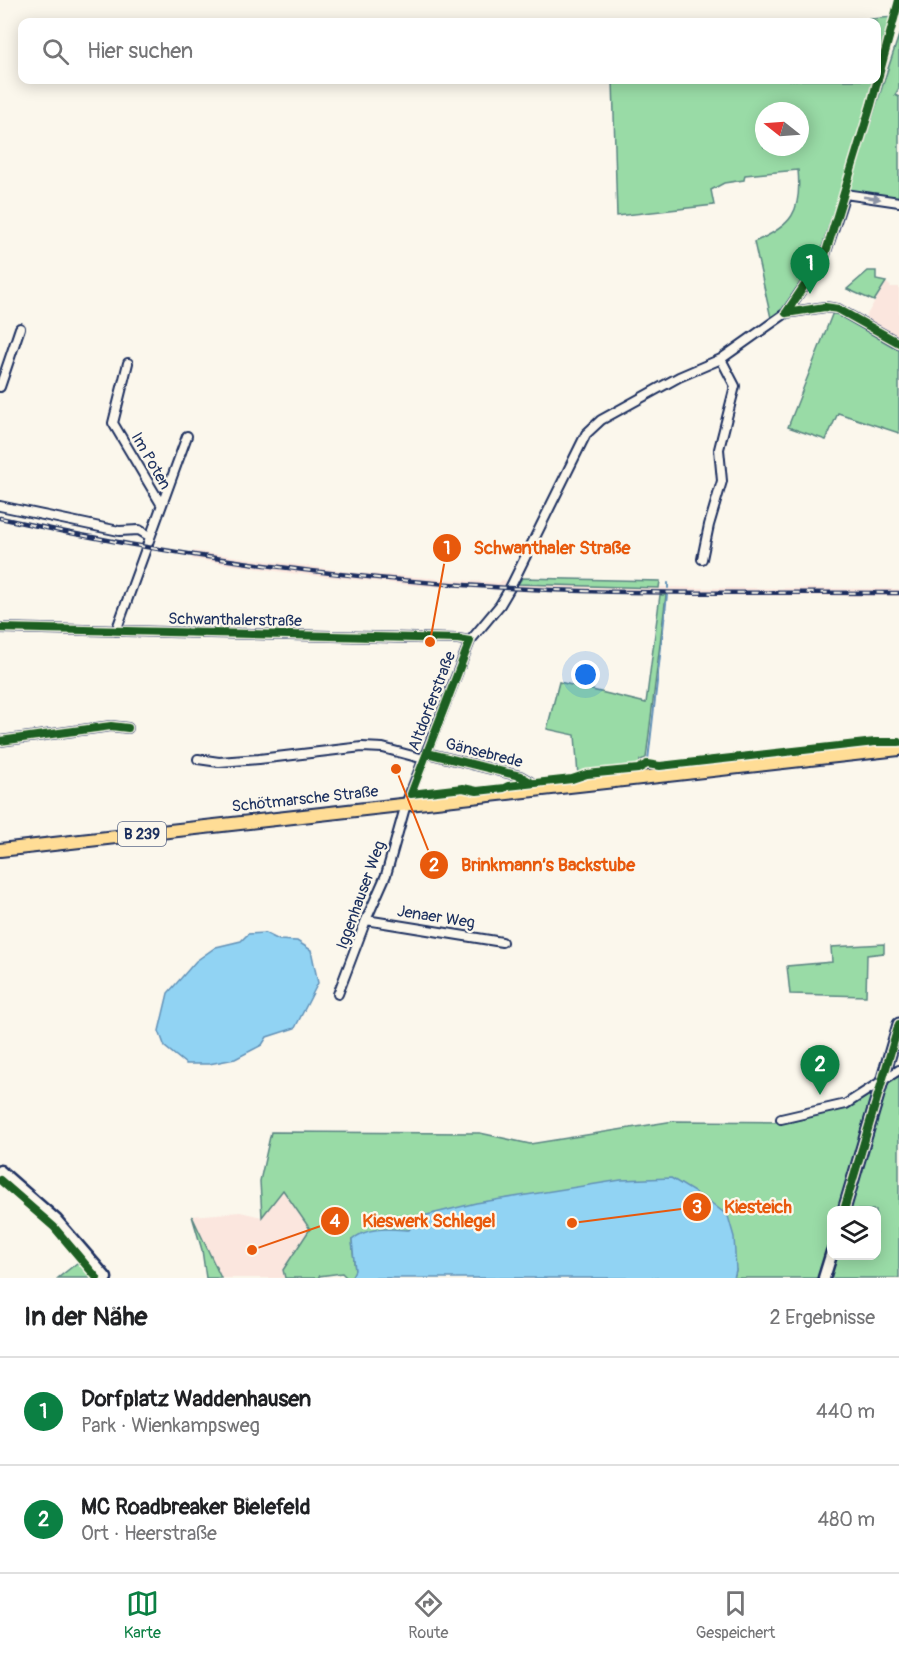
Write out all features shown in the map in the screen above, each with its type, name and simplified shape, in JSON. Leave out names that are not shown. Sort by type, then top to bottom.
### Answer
[{"type":"main road","name":"Schötmarsche Straße","points":[[0,850],[899,749]]},
{"type":"main road","points":[[845,1206],[899,1024]]},
{"type":"main road","points":[[0,1171],[56,1220],[106,1278]]},
{"type":"main road","points":[[824,1278],[829,1260]]},
{"type":"street","points":[[786,313],[825,255],[845,194],[899,202]]},
{"type":"street","name":"Altdorferstraße","points":[[406,804],[470,642],[500,605],[510,588],[592,426],[680,377],[721,359],[786,313],[825,307],[838,309],[899,344]]},
{"type":"street","points":[[0,387],[20,328]]},
{"type":"street","points":[[702,559],[722,482],[719,449],[735,386],[721,359]]},
{"type":"street","name":"Im Poten","points":[[128,363],[113,423],[161,504]]},
{"type":"street","name":"Im Poten","points":[[116,631],[187,436]]},
{"type":"street","points":[[0,506],[119,531],[139,530],[149,536]]},
{"type":"street","name":"Schwanthalerstraße","points":[[0,628],[458,639],[470,642]]},
{"type":"street","points":[[0,741],[111,726],[128,728]]},
{"type":"street","name":"Gänsebrede","points":[[198,759],[219,762],[362,747],[383,748],[520,776],[532,783]]},
{"type":"street","name":"Iggenhauser Weg","points":[[338,994],[386,875],[406,804]]},
{"type":"street","name":"Jenaer Weg","points":[[366,920],[502,942]]},
{"type":"street","points":[[781,1119],[846,1104],[899,1070]]},
{"type":"shaded area","points":[[886,282],[891,287],[899,287],[899,338],[865,318]]},
{"type":"shaded area","points":[[193,551],[359,573],[499,583],[502,580],[510,581],[505,590],[410,585],[290,573],[192,559]]},
{"type":"shaded area","points":[[516,584],[899,589],[899,596],[660,595],[512,591]]},
{"type":"shaded area","points":[[283,1190],[310,1229],[283,1270],[285,1278],[221,1278],[192,1216],[240,1212],[262,1217]]},
{"type":"green space","points":[[894,17],[881,61],[881,18]]},
{"type":"green space","points":[[899,35],[899,88],[895,95],[899,97],[899,199],[848,192]]},
{"type":"green space","points":[[613,84],[874,84],[823,251],[780,312],[771,318],[754,242],[777,230],[792,216],[798,197],[798,170],[745,175],[744,180],[724,183],[711,190],[714,205],[617,216]]},
{"type":"green space","points":[[868,271],[876,271],[876,280],[886,282],[874,301],[847,289]]},
{"type":"green space","points":[[833,312],[899,350],[899,433],[838,413],[826,440],[788,427]]},
{"type":"green space","points":[[522,578],[660,581],[659,588],[518,584]]},
{"type":"green space","points":[[660,595],[666,595],[646,758],[640,760],[639,766],[636,767],[578,776],[575,735],[547,729],[559,682],[646,703]]},
{"type":"green space","points":[[884,944],[884,953],[867,955],[866,996],[790,994],[787,966],[832,962],[831,947]]},
{"type":"green space","points":[[899,1075],[899,1278],[828,1278],[834,1260],[881,1260],[881,1206],[851,1206],[884,1084]]},
{"type":"green space","points":[[876,1088],[840,1206],[827,1206],[827,1251],[819,1278],[734,1278],[736,1270],[409,1230],[380,1230],[352,1240],[355,1271],[351,1278],[347,1278],[342,1273],[319,1276],[319,1278],[285,1278],[283,1270],[310,1229],[283,1190],[262,1217],[260,1181],[271,1132],[480,1133],[530,1144],[674,1121],[791,1122],[844,1108]]},
{"type":"green space","points":[[192,1216],[221,1278],[206,1278],[202,1250]]},
{"type":"green space","points":[[82,1259],[96,1278],[58,1278]]},
{"type":"water","points":[[265,933],[279,940],[297,941],[311,950],[318,983],[295,1028],[267,1037],[262,1045],[235,1059],[209,1064],[186,1064],[165,1047],[159,1031],[168,993],[196,961],[216,947],[241,941],[248,934]]},
{"type":"water","points":[[671,1178],[709,1201],[728,1216],[734,1237],[736,1270],[734,1278],[351,1278],[355,1270],[352,1240],[365,1232],[379,1229],[409,1230],[419,1217],[476,1203],[621,1180]]},
{"type":"waterway","points":[[668,583],[668,588]]},
{"type":"waterway","points":[[648,760],[667,595]]},
{"type":"railway","points":[[0,518],[126,544],[252,564],[444,584],[606,592],[899,593]]},
{"type":"cycle path","points":[[881,68],[899,0]]},
{"type":"cycle path","points":[[786,313],[825,255],[877,84]]},
{"type":"cycle path","points":[[786,313],[825,307],[838,309],[899,343]]},
{"type":"cycle path","points":[[0,628],[470,641],[411,794],[463,788],[477,791],[504,788],[572,779],[587,774],[638,769],[647,764],[660,766],[875,742],[899,742]]},
{"type":"cycle path","points":[[0,741],[111,726],[128,728]]},
{"type":"cycle path","points":[[427,753],[520,776],[532,783]]},
{"type":"cycle path","points":[[845,1206],[899,1024]]},
{"type":"cycle path","points":[[0,1180],[54,1227],[97,1278]]},
{"type":"place","name":"Dorfplatz Waddenhausen","points":[[810,294]]},
{"type":"place","name":"Schwanthaler Straße","points":[[430,642]]},
{"type":"place","name":"Brinkmann’s Backstube","points":[[396,769]]},
{"type":"place","name":"MC Roadbreaker Bielefeld","points":[[820,1095]]},
{"type":"place","name":"Kiesteich","points":[[572,1223]]},
{"type":"place","name":"Kieswerk Schlegel","points":[[252,1250]]}]
